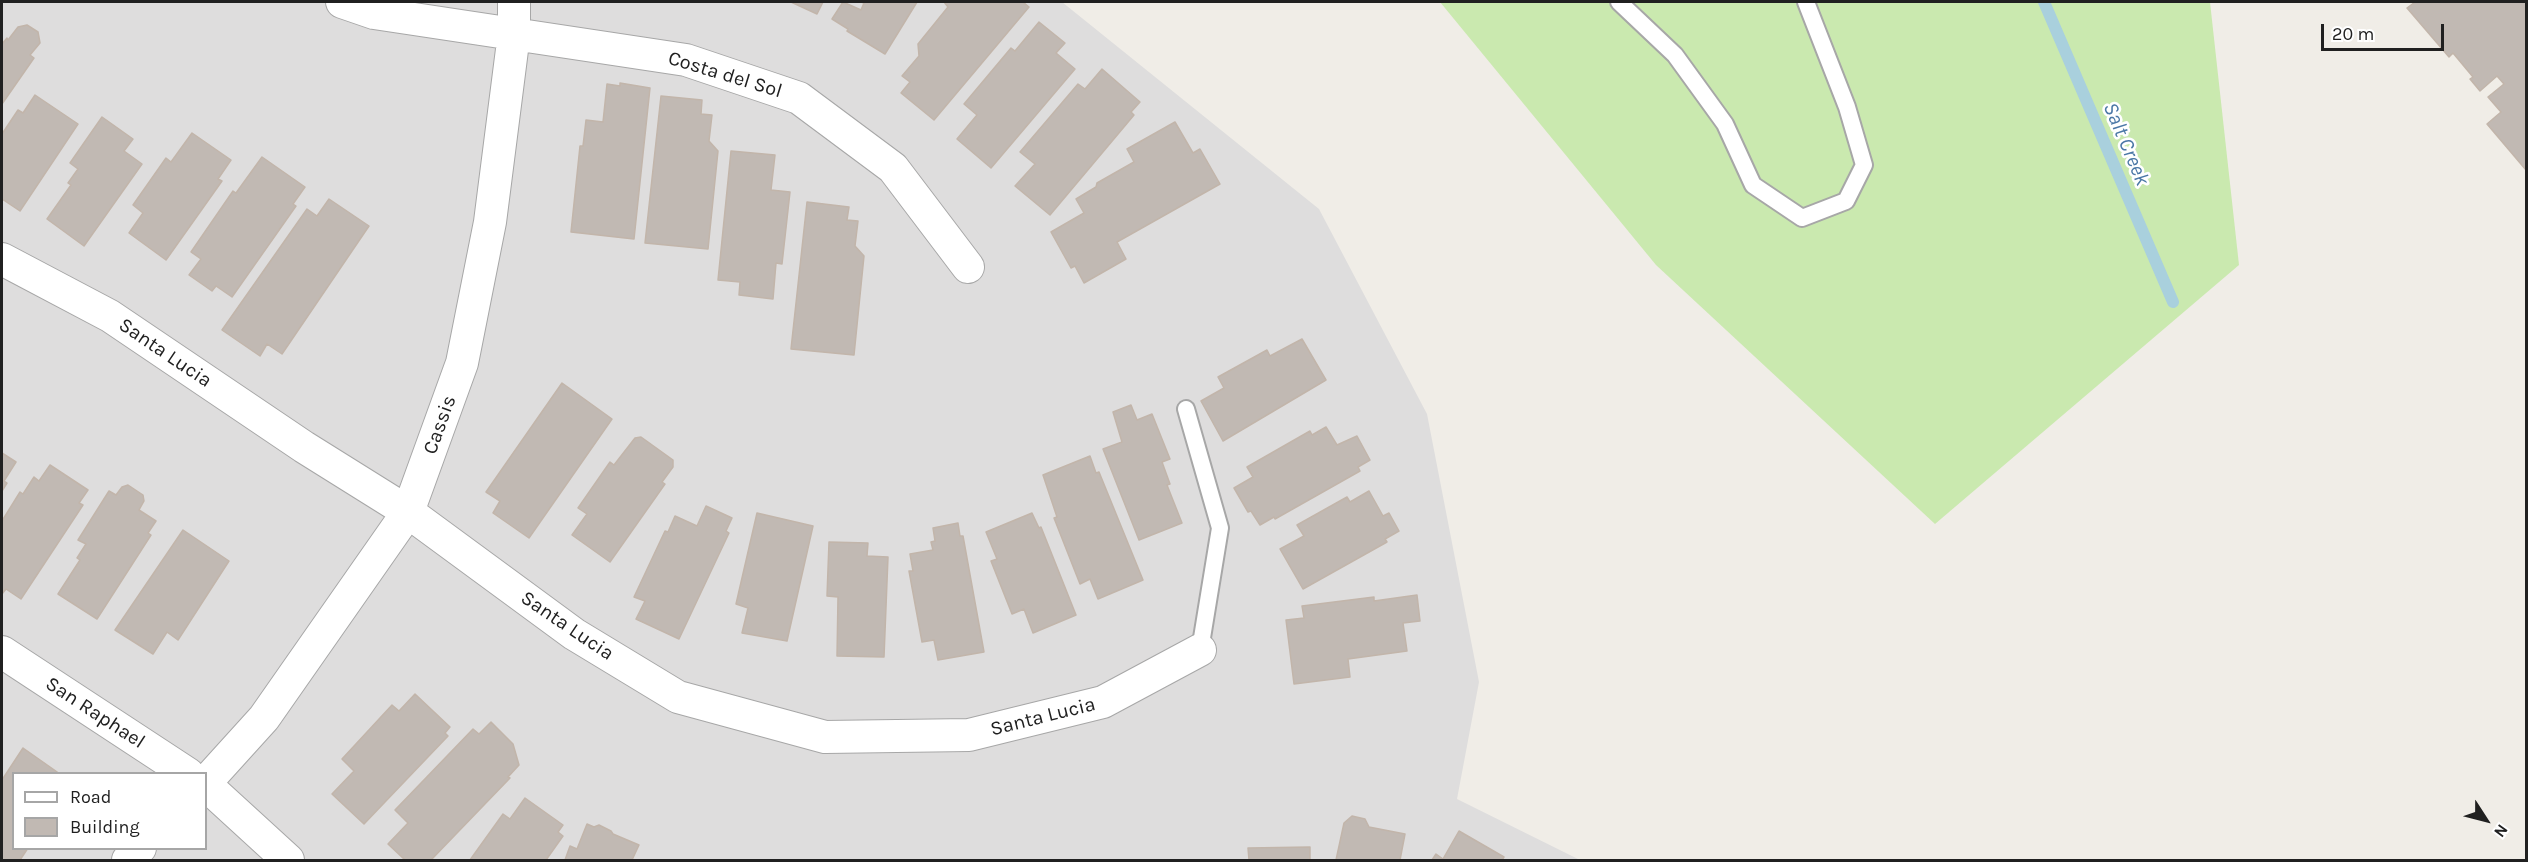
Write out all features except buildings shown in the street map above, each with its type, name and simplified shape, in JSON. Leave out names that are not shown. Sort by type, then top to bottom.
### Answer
[{"type":"street","name":"Costa del Sol","points":[[342,2],[374,13],[686,60],[798,98],[893,168],[968,267]]},
{"type":"street","name":"Cassis","points":[[207,783],[264,718],[408,512],[462,363],[490,222],[514,34],[514,2]]},
{"type":"street","name":"Santa Lucia","points":[[2,259],[110,316],[304,447],[408,512],[574,634],[678,697],[825,736],[969,735],[1103,702],[1200,650]]},
{"type":"street","name":"San Raphael","points":[[2,652],[185,772]]},
{"type":"street","points":[[207,785],[288,861]]},
{"type":"street","points":[[128,861],[139,850]]},
{"type":"lane","points":[[1619,2],[1675,55],[1725,124],[1753,185],[1802,218],[1846,201],[1863,165],[1847,106],[1806,2]]},
{"type":"lane","points":[[1186,409],[1220,528],[1200,650]]},
{"type":"shaded area","points":[[2,2],[1062,2],[1319,209],[1427,414],[1479,682],[1457,799],[1580,860],[2,860]]},
{"type":"green space","points":[[1440,2],[2210,2],[2239,265],[1935,524],[1656,265]]},
{"type":"waterway","name":"Salt Creek","points":[[2044,2],[2173,302]]}]
